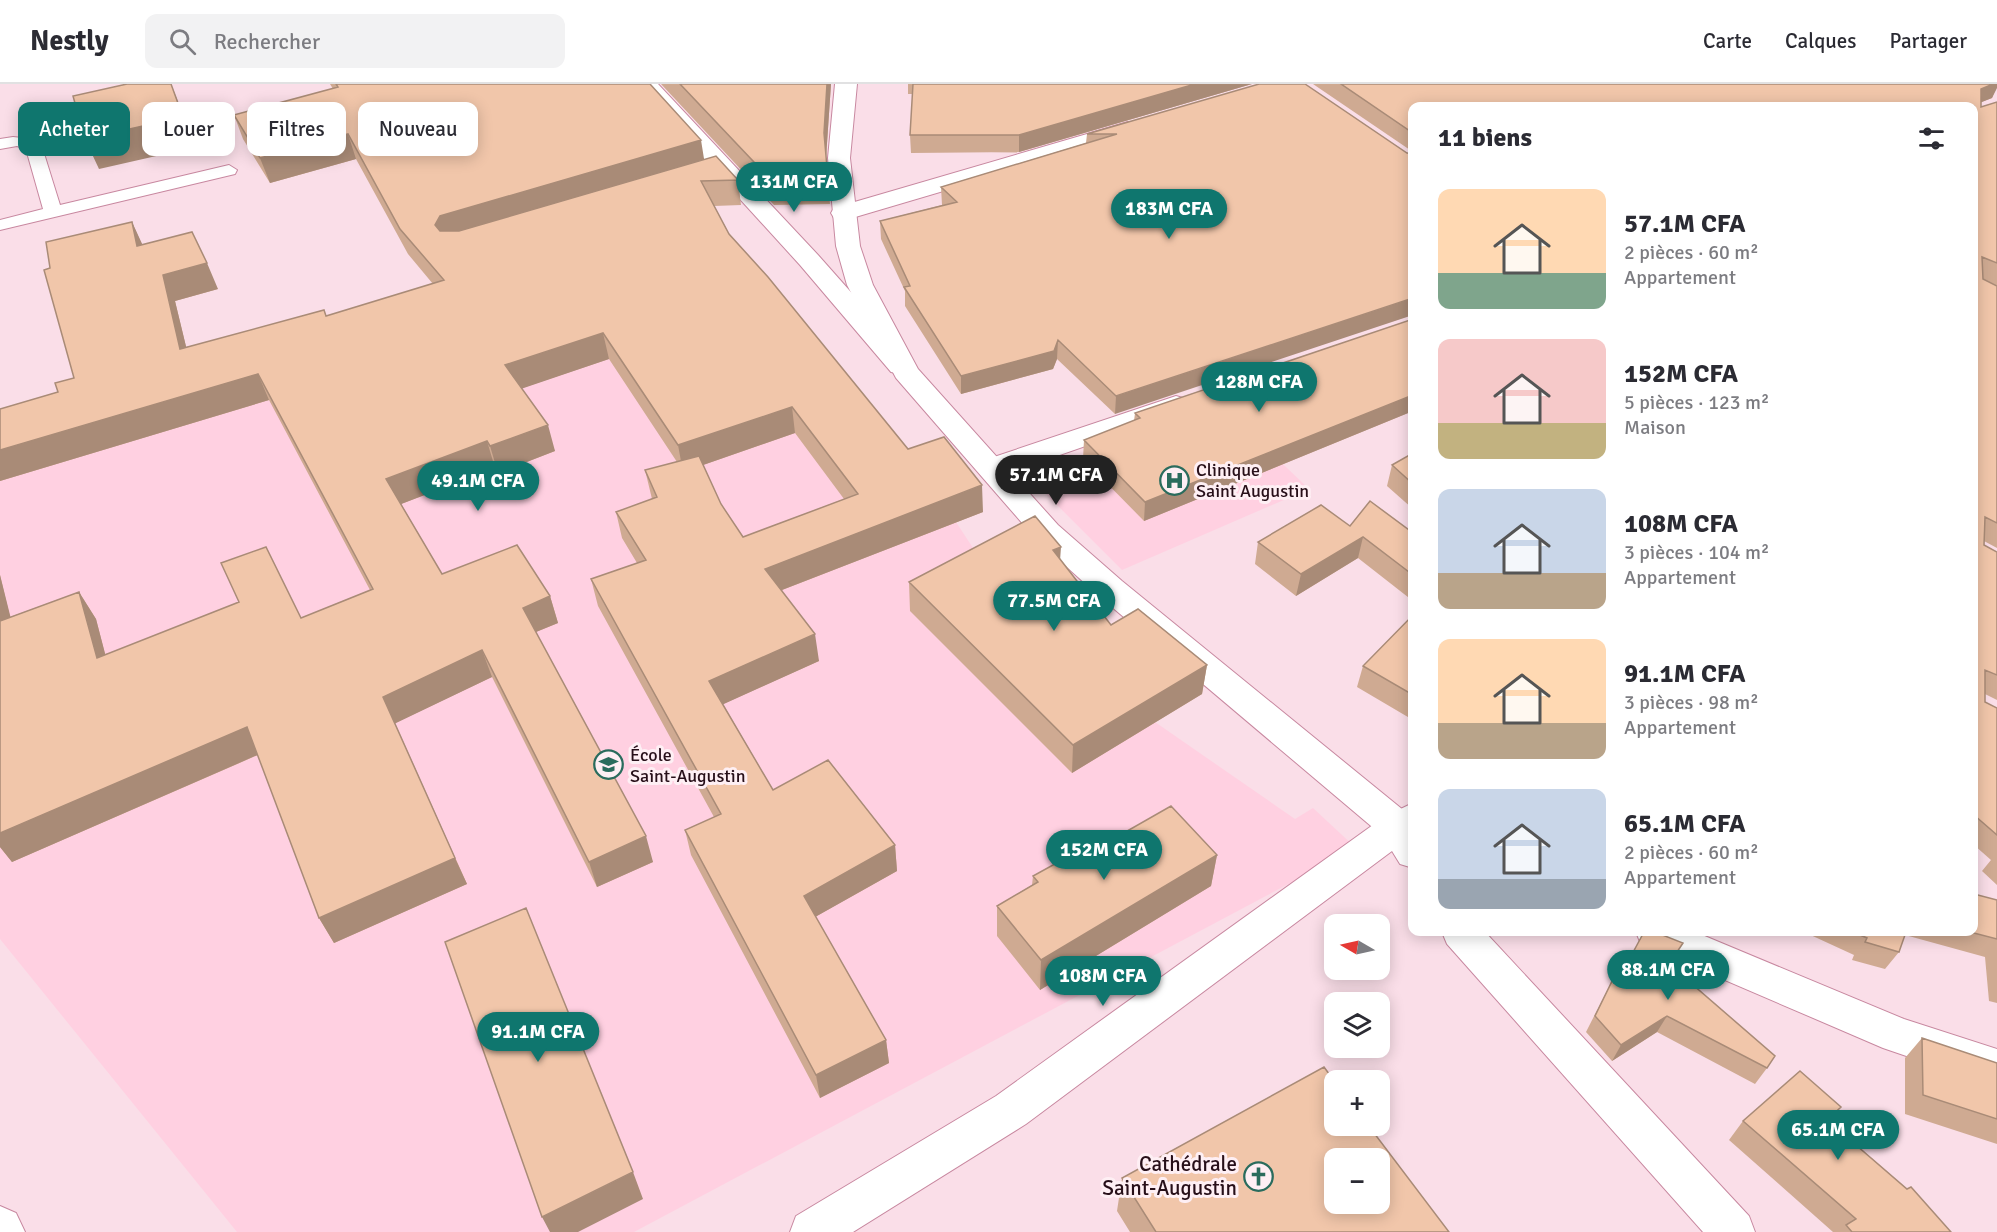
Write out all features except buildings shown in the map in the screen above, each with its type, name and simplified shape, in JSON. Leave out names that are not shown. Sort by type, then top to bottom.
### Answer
[{"type":"street","points":[[646,84],[714,172],[809,260],[1047,532],[1408,832]]},
{"type":"street","points":[[846,84],[843,98],[840,158],[843,213],[848,246],[860,285],[906,372]]},
{"type":"street","points":[[843,213],[1147,124]]},
{"type":"street","points":[[992,468],[1203,396]]},
{"type":"street","points":[[812,1232],[1011,1110],[1408,834]]},
{"type":"street","points":[[1465,936],[1732,1232]]},
{"type":"street","points":[[1664,936],[1897,1035],[1997,1068]]},
{"type":"street","points":[[0,1228],[3,1232]]},
{"type":"lane","points":[[0,144],[13,141],[27,142],[34,147],[53,212]]},
{"type":"lane","points":[[0,225],[230,170]]},
{"type":"shaded area","name":"École Saint-Augustin","points":[[719,242],[956,522],[990,574],[1155,722],[1295,819],[1313,808],[1356,848],[634,1232],[237,1232],[0,939],[0,457]]},
{"type":"shaded area","name":"Clinique Saint Augustin","points":[[1221,405],[1309,489],[1122,570],[1044,492],[1054,471]]},
{"type":"place","name":"Clinique Saint Augustin","points":[[1175,480]]},
{"type":"place","name":"École Saint-Augustin","points":[[609,765]]},
{"type":"place","name":"Cathédrale Saint-Augustin","points":[[1258,1176]]}]
